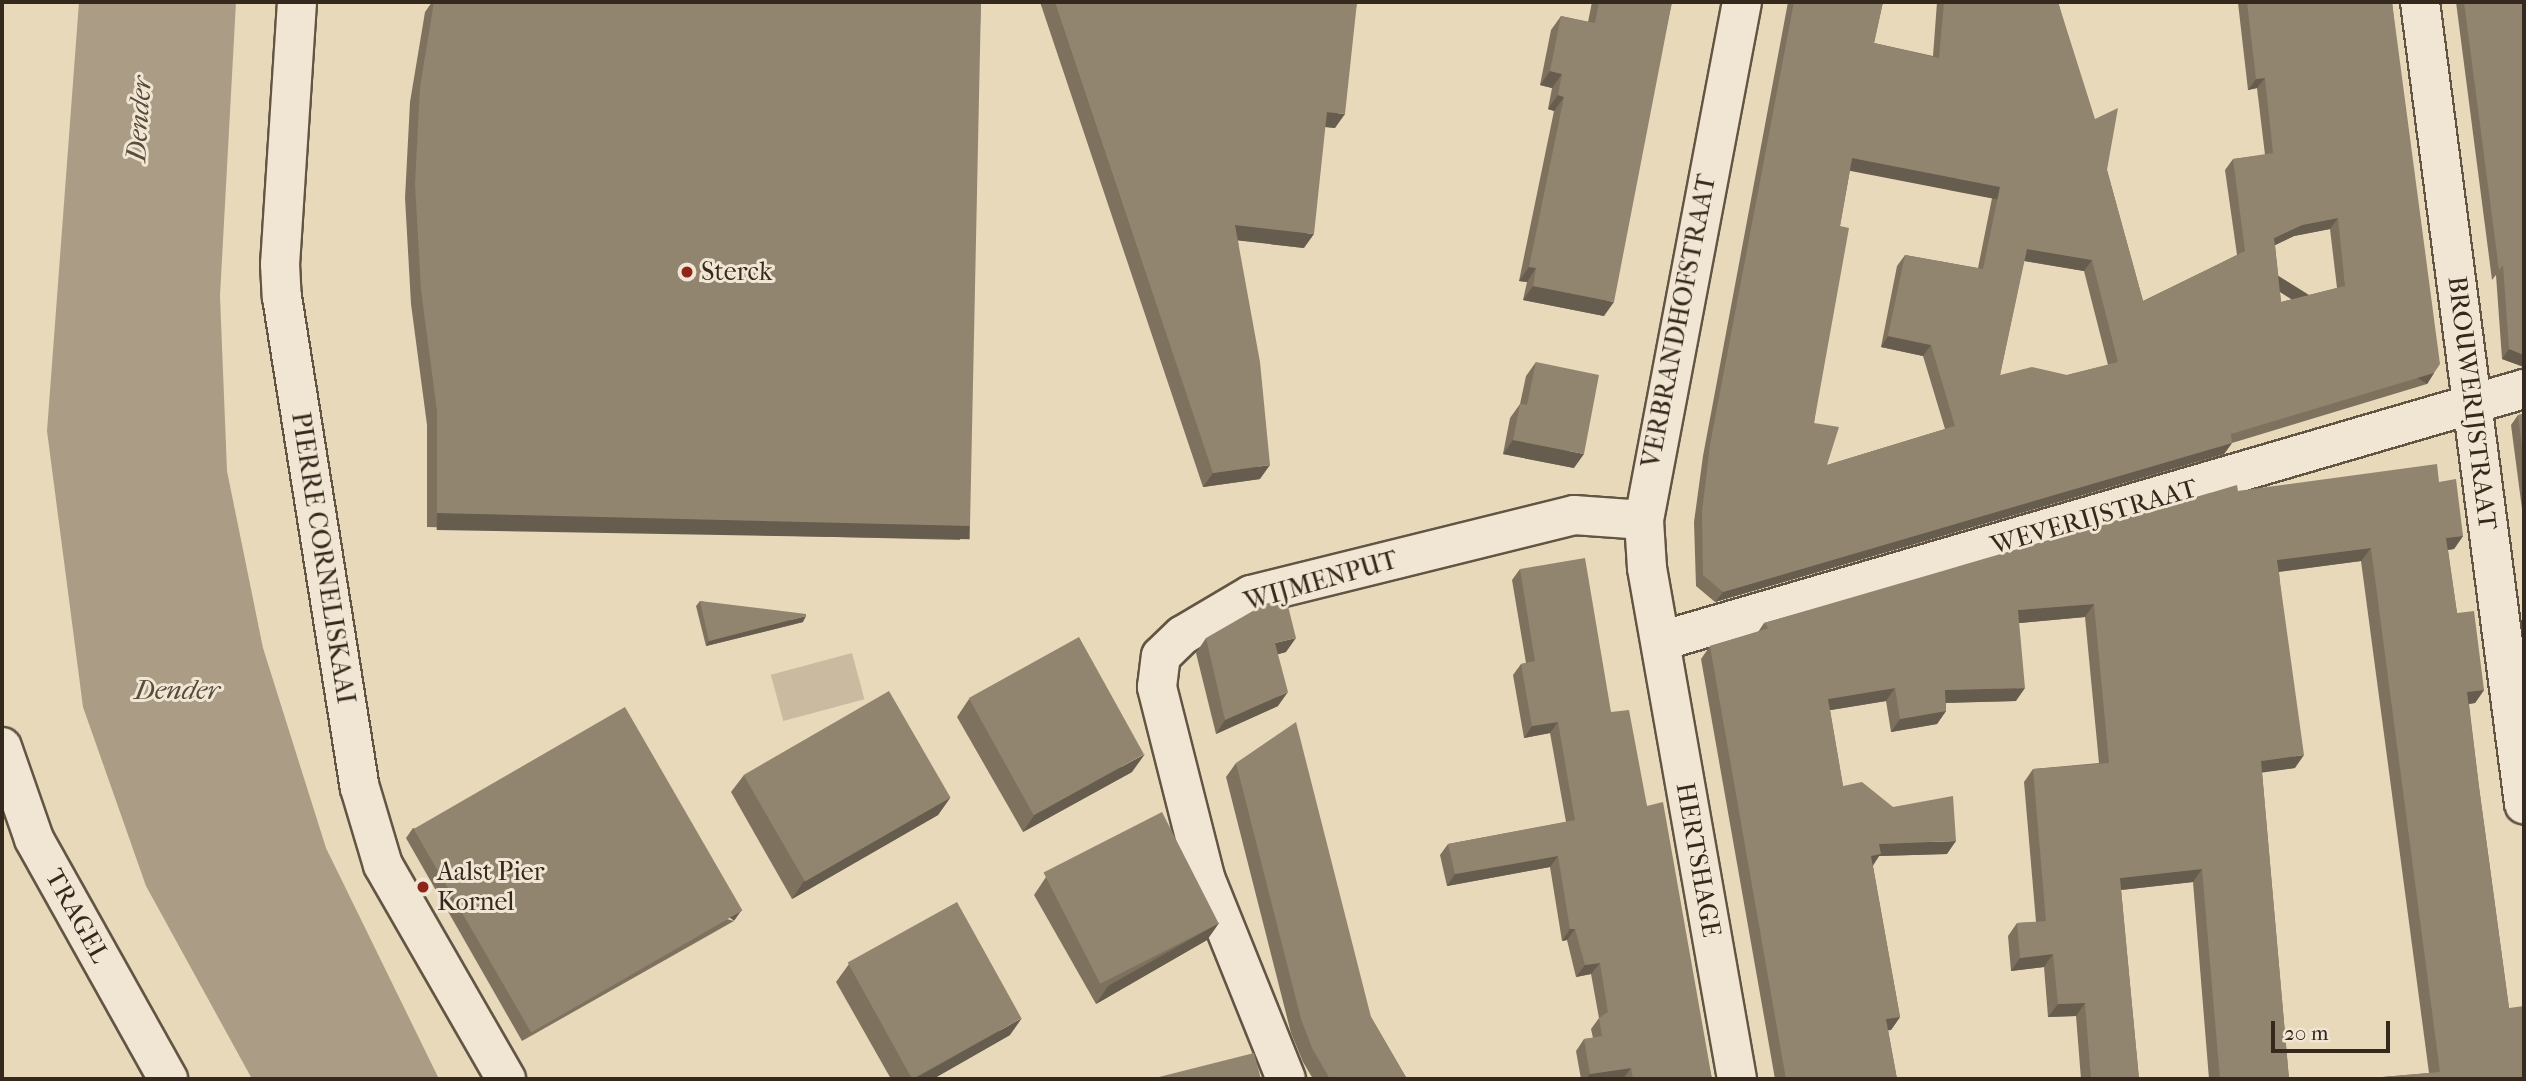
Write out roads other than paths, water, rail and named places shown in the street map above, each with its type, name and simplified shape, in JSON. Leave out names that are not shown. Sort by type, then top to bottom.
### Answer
[{"type":"street","name":"PIERRE CORNELISKAAI","points":[[298,2],[280,264],[282,297],[360,788],[383,865],[506,1079]]},
{"type":"street","name":"VERBRANDHOFSTRAAT","points":[[1661,641],[1647,568],[1644,520],[1741,2]]},
{"type":"street","name":"BROUWERIJSTRAAT","points":[[2420,2],[2524,804]]},
{"type":"street","name":"WEVERIJSTRAAT","points":[[1661,641],[2432,418],[2472,402],[2524,388]]},
{"type":"street","name":"WIJMENPUT","points":[[1286,1079],[1205,877],[1160,703],[1157,671],[1169,645],[1251,595],[1574,515],[1644,520]]},
{"type":"street","name":"HERTSHAGE","points":[[1661,641],[1737,1079]]},
{"type":"street","name":"TRAGEL","points":[[2,747],[34,839],[168,1079]]},
{"type":"water","name":"Dender","points":[[79,2],[236,2],[220,296],[227,471],[263,648],[326,848],[439,1079],[252,1079],[146,886],[83,707],[47,431]]},
{"type":"place","name":"Sterck","points":[[687,272]]},
{"type":"place","name":"Aalst Pier Kornel","points":[[423,887]]}]
